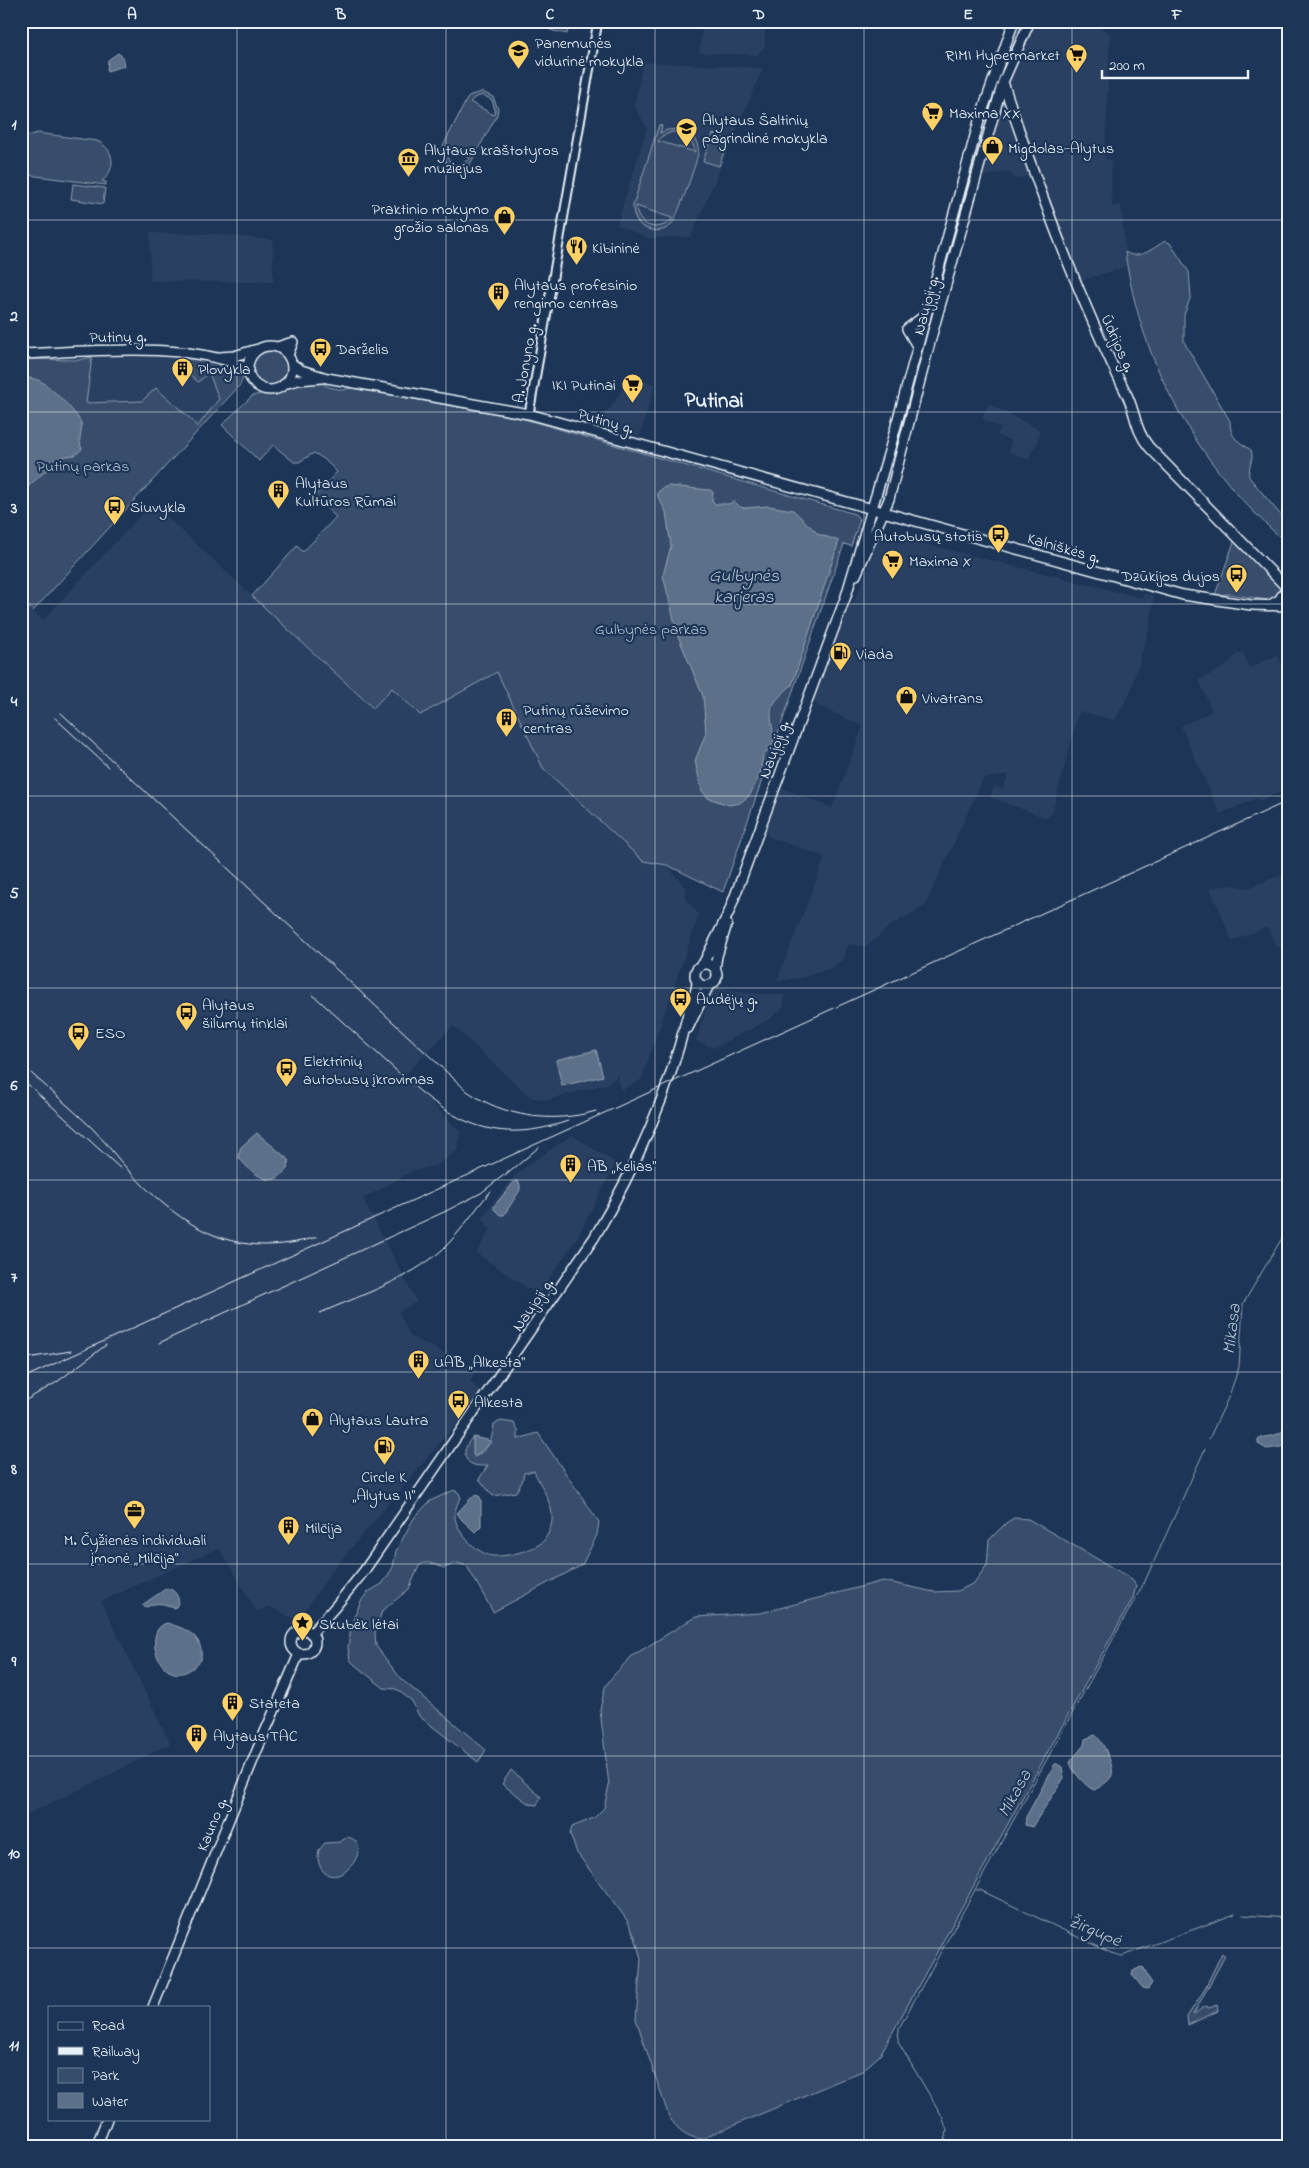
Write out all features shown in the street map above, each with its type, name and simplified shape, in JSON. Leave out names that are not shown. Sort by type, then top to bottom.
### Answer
[{"type":"main road","name":"Naujoji g.","points":[[703,964],[729,912],[846,596],[872,510],[979,121],[992,78],[1014,21]]},
{"type":"main road","name":"Naujoji g.","points":[[846,596],[890,499],[931,339],[1003,82],[1030,21]]},
{"type":"main road","points":[[992,78],[1003,82]]},
{"type":"main road","name":"Ūdrijos g.","points":[[1003,82],[1042,197],[1098,337],[1128,398],[1138,431],[1149,447],[1285,590]]},
{"type":"main road","points":[[917,346],[907,329],[924,316]]},
{"type":"main road","points":[[268,346],[277,347],[290,360],[291,375],[284,384],[270,389],[260,387],[252,379],[249,370],[251,358],[260,349],[268,346]]},
{"type":"main road","name":"Putinų g.","points":[[21,354],[147,350],[214,357],[234,356],[260,349]]},
{"type":"main road","name":"Putinų g.","points":[[214,357],[249,370]]},
{"type":"main road","name":"Putinų g.","points":[[290,360],[301,370],[327,378],[529,414],[872,510]]},
{"type":"main road","name":"Putinų g.","points":[[284,384],[298,380],[327,378]]},
{"type":"main road","name":"Kalniškės g.","points":[[872,510],[1183,596],[1251,605],[1288,613]]},
{"type":"main road","points":[[1270,605],[1279,600],[1285,590]]},
{"type":"main road","name":"Kalniškės g.","points":[[1251,605],[1288,606]]},
{"type":"main road","name":"Naujoji g.","points":[[715,969],[729,912]]},
{"type":"main road","points":[[703,964],[710,964],[715,969],[716,979],[708,985],[702,985],[697,980],[696,972],[703,964]]},
{"type":"main road","name":"Naujoji g.","points":[[682,1039],[697,980]]},
{"type":"main road","name":"Naujoji g.","points":[[311,1634],[364,1571],[590,1245],[619,1196],[645,1140],[682,1039],[708,985]]},
{"type":"main road","points":[[300,1631],[311,1634],[314,1640],[314,1647],[306,1654],[299,1654],[291,1647],[292,1637],[300,1631]]},
{"type":"main road","name":"Kauno g.","points":[[153,2006],[258,1748],[299,1654]]},
{"type":"main road","points":[[96,2147],[107,2120]]},
{"type":"street","name":"A. Jonyno g.","points":[[529,414],[598,21]]},
{"type":"shaded area","points":[[703,21],[765,21],[765,46],[757,55],[699,53]]},
{"type":"shaded area","points":[[1034,21],[1086,21],[1110,33],[1105,159],[1111,160],[1112,207],[1121,205],[1127,266],[1080,281],[1058,227],[1007,83]]},
{"type":"shaded area","name":"Alytaus Šaltinių pagrindinė mokykla","points":[[643,62],[763,68],[691,237],[648,238],[617,225],[647,128],[634,106]]},
{"type":"shaded area","points":[[1004,100],[1031,175],[1016,179],[1009,171],[979,177]]},
{"type":"shaded area","points":[[150,233],[212,234],[273,240],[273,282],[150,281]]},
{"type":"shaded area","points":[[153,356],[180,358],[183,368],[209,372],[219,399],[197,427],[142,401],[86,403],[92,357]]},
{"type":"shaded area","points":[[629,378],[655,384],[640,436],[595,426],[616,400]]},
{"type":"shaded area","points":[[989,404],[1040,430],[1038,441],[1028,460],[1009,452],[1011,441],[997,435],[1000,428],[981,418]]},
{"type":"shaded area","points":[[152,503],[373,708],[392,688],[420,714],[497,671],[543,768],[643,861],[667,865],[686,889],[684,896],[699,915],[641,1080],[621,1090],[617,1080],[619,1075],[607,1084],[547,1100],[530,1097],[453,1026],[405,1075],[460,1132],[458,1150],[437,1165],[412,1171],[363,1199],[417,1302],[399,1312],[410,1336],[477,1370],[470,1381],[482,1393],[331,1572],[298,1621],[269,1606],[257,1612],[219,1548],[101,1601],[170,1743],[104,1778],[21,1817],[21,600],[43,620]]},
{"type":"shaded area","points":[[882,533],[1142,598],[1144,593],[1154,596],[1150,626],[1130,693],[1115,720],[1079,711],[1052,813],[1046,818],[990,797],[994,786],[1003,789],[1009,774],[983,779],[925,906],[891,925],[866,947],[849,944],[842,960],[831,968],[805,977],[777,981],[825,857],[769,837],[766,830],[782,788],[832,808],[863,726],[820,707],[814,698],[844,617],[856,597]]},
{"type":"shaded area","points":[[1243,652],[1249,668],[1277,655],[1288,678],[1288,789],[1259,801],[1257,798],[1220,814],[1181,726],[1212,711],[1199,680],[1226,666],[1236,655]]},
{"type":"shaded area","points":[[1288,872],[1288,943],[1277,948],[1267,927],[1232,941],[1210,888],[1231,885],[1249,888]]},
{"type":"shaded area","points":[[713,987],[743,993],[784,995],[784,1005],[781,1010],[768,1020],[714,1048],[696,1041]]},
{"type":"shaded area","points":[[572,1135],[616,1163],[577,1238],[538,1295],[476,1253],[490,1230],[482,1217],[512,1179],[528,1165]]},
{"type":"green space","points":[[552,21],[569,21],[567,34],[550,30]]},
{"type":"green space","points":[[1019,21],[1025,21],[1001,69]]},
{"type":"green space","points":[[482,92],[493,97],[498,109],[497,115],[464,175],[444,160],[442,151],[467,99],[471,95]],"holes":[[[483,95],[492,100],[495,110],[494,115],[470,102],[474,98]],[[447,146],[470,158],[470,159],[460,165],[452,164],[445,154]]]},
{"type":"green space","points":[[984,118],[979,147],[885,496],[882,495]]},
{"type":"green space","points":[[659,125],[662,126],[660,133],[666,130],[680,130],[692,136],[698,147],[698,154],[681,204],[670,226],[656,231],[644,228],[636,220],[633,205]],"holes":[[[672,132],[681,133],[688,137],[695,152],[658,141],[662,136]],[[636,206],[672,218],[672,219],[667,224],[661,226],[649,226],[640,219]]]},
{"type":"green space","points":[[37,133],[97,141],[103,145],[112,160],[110,171],[102,181],[106,182],[106,185],[21,174],[21,139]]},
{"type":"green space","points":[[713,134],[728,139],[719,166],[703,161]]},
{"type":"green space","points":[[73,184],[105,188],[103,204],[71,199]]},
{"type":"green space","points":[[1165,241],[1170,243],[1189,272],[1191,296],[1184,315],[1184,342],[1230,421],[1233,435],[1251,450],[1252,457],[1249,477],[1288,521],[1288,544],[1257,515],[1228,483],[1202,449],[1180,413],[1161,375],[1145,336],[1133,295],[1125,252],[1135,255],[1141,254]]},
{"type":"green space","points":[[270,351],[282,356],[287,368],[282,380],[270,385],[258,380],[253,368],[258,356]]},
{"type":"green space","name":"Putinų parkas","points":[[92,357],[86,403],[142,401],[156,388],[192,420],[197,427],[219,399],[209,373],[198,382],[183,368],[180,358],[223,364],[238,371],[243,377],[240,385],[33,611],[21,600],[21,359],[79,360]]},
{"type":"green space","name":"Gulbynės parkas","points":[[314,381],[343,390],[351,388],[520,418],[855,514],[860,520],[851,546],[844,544],[723,892],[667,865],[643,861],[543,768],[497,672],[420,715],[392,688],[373,708],[252,596],[297,546],[303,552],[336,517],[314,497],[337,472],[324,459],[314,453],[299,462],[294,462],[273,445],[259,461],[222,425],[252,396]]},
{"type":"green space","points":[[1235,539],[1281,589],[1273,601],[1229,594],[1215,595]]},
{"type":"green space","points":[[501,1421],[514,1423],[518,1431],[518,1439],[538,1433],[599,1522],[597,1535],[582,1565],[493,1612],[467,1566],[457,1563],[444,1568],[430,1563],[423,1563],[419,1566],[409,1589],[382,1611],[375,1633],[376,1646],[401,1679],[486,1750],[478,1762],[419,1716],[412,1701],[396,1689],[384,1688],[355,1665],[350,1660],[348,1647],[352,1622],[361,1601],[368,1592],[382,1584],[387,1577],[393,1567],[396,1551],[414,1518],[430,1501],[454,1490],[459,1493],[461,1498],[455,1512],[457,1525],[470,1543],[488,1555],[500,1556],[522,1552],[540,1544],[546,1537],[552,1521],[551,1508],[534,1471],[524,1473],[522,1482],[516,1492],[493,1496],[479,1479],[488,1465],[474,1465],[466,1459],[466,1449],[473,1437],[475,1457],[487,1447],[494,1424]]},
{"type":"green space","points":[[1014,1518],[1028,1519],[1132,1579],[1136,1586],[1133,1598],[880,2055],[862,2071],[702,2139],[687,2135],[669,2117],[636,2019],[641,1959],[635,1937],[627,1920],[577,1853],[570,1834],[572,1827],[594,1818],[604,1808],[609,1785],[600,1710],[605,1687],[632,1656],[695,1617],[761,1613],[883,1581],[934,1592],[958,1591],[974,1583],[987,1565],[989,1540],[1006,1523]]},
{"type":"green space","points":[[511,1770],[541,1797],[537,1805],[529,1804],[502,1784]]},
{"type":"green space","points":[[347,1837],[355,1841],[358,1847],[353,1863],[340,1874],[332,1876],[324,1872],[318,1861],[319,1850],[325,1843],[340,1842]]},
{"type":"green space","points":[[1222,1953],[1225,1956],[1193,2015],[1205,2006],[1209,2008],[1217,2005],[1218,2011],[1188,2025],[1187,2017],[1203,1992]]},
{"type":"water","points":[[118,53],[123,57],[124,66],[107,71],[108,60]]},
{"type":"water","points":[[21,377],[36,379],[44,383],[75,413],[81,423],[80,442],[82,449],[75,455],[61,457],[21,493]]},
{"type":"water","name":"Gulbynės karjeras","points":[[668,486],[710,490],[713,492],[712,500],[715,504],[729,504],[734,501],[740,507],[745,508],[768,506],[793,510],[818,534],[839,541],[792,685],[777,699],[771,710],[774,742],[763,756],[760,774],[750,795],[740,803],[729,805],[708,798],[702,791],[695,761],[706,733],[703,696],[678,636],[663,575],[671,546],[666,512],[658,497],[658,492]]},
{"type":"water","points":[[596,1050],[603,1076],[562,1086],[556,1060]]},
{"type":"water","points":[[257,1133],[289,1160],[288,1168],[275,1179],[270,1180],[260,1176],[249,1169],[238,1156],[241,1147]]},
{"type":"water","points":[[515,1181],[518,1181],[520,1190],[504,1215],[500,1215],[494,1209],[494,1206]]},
{"type":"water","points":[[1284,1430],[1288,1432],[1287,1446],[1267,1449],[1258,1444],[1258,1440],[1261,1438],[1276,1435]]},
{"type":"water","points":[[473,1437],[492,1441],[475,1457],[473,1455]]},
{"type":"water","points":[[474,1495],[479,1496],[481,1499],[481,1526],[475,1532],[457,1513]]},
{"type":"water","points":[[167,1588],[176,1593],[178,1598],[179,1603],[175,1608],[161,1604],[147,1607],[142,1605]]},
{"type":"water","points":[[167,1623],[193,1635],[200,1645],[201,1660],[188,1671],[176,1673],[166,1669],[159,1660],[155,1649],[155,1638],[159,1628]]},
{"type":"water","points":[[1095,1735],[1107,1754],[1112,1766],[1112,1775],[1102,1786],[1094,1790],[1087,1786],[1080,1778],[1070,1762],[1084,1745],[1085,1739]]},
{"type":"water","points":[[1055,1764],[1062,1767],[1064,1778],[1032,1827],[1025,1825],[1026,1817]]},
{"type":"water","points":[[1141,1967],[1144,1968],[1152,1983],[1148,1989],[1143,1988],[1132,1975],[1133,1971]]},
{"type":"waterway","name":"Mikasa","points":[[1209,1439],[1229,1396],[1239,1367],[1243,1304],[1288,1228]]},
{"type":"waterway","name":"Mikasa","points":[[944,2147],[947,2131],[942,2116],[898,2042],[899,2028],[1145,1581],[1205,1449]]},
{"type":"waterway","name":"Žirgupė","points":[[976,1890],[980,1890],[1111,1953],[1122,1956],[1235,1914]]},
{"type":"waterway","name":"Žirgupė","points":[[1243,1915],[1288,1918]]},
{"type":"railway","points":[[61,713],[467,1091],[497,1107],[529,1116],[562,1117],[596,1111]]},
{"type":"railway","points":[[55,718],[108,767]]},
{"type":"railway","points":[[21,1379],[1288,801]]},
{"type":"railway","points":[[312,994],[409,1082],[449,1112],[469,1122],[490,1129],[513,1131],[539,1129],[568,1121]]},
{"type":"railway","points":[[21,1064],[92,1128],[129,1171],[150,1191],[191,1224],[213,1235],[236,1242],[261,1245],[288,1243],[317,1237]]},
{"type":"railway","points":[[21,1078],[121,1169]]},
{"type":"railway","points":[[505,1176],[539,1147]]},
{"type":"railway","points":[[159,1343],[444,1212],[481,1193],[509,1171]]},
{"type":"railway","points":[[320,1313],[384,1286],[429,1261],[449,1243],[491,1191]]},
{"type":"railway","points":[[21,1403],[57,1382],[106,1345]]},
{"type":"railway","points":[[21,1359],[71,1351]]},
{"type":"place","name":"Panemunės vidurinė mokykla","points":[[519,70]]},
{"type":"place","name":"RIMI Hypermarket","points":[[1076,73]]},
{"type":"place","name":"Maxima XX","points":[[933,131]]},
{"type":"place","name":"Alytaus Šaltinių pagrindinė mokykla","points":[[686,147]]},
{"type":"place","name":"Migdolas-Alytus","points":[[992,166]]},
{"type":"place","name":"Alytaus kraštotyros muziejus","points":[[408,177]]},
{"type":"place","name":"Praktinio mokymo grožio salonas","points":[[505,236]]},
{"type":"place","name":"Kibininė","points":[[576,266]]},
{"type":"place","name":"Alytaus profesinio rengimo centras","points":[[498,312]]},
{"type":"place","name":"Darželis","points":[[320,367]]},
{"type":"place","name":"Plovykla","points":[[182,387]]},
{"type":"place","name":"IKI Putinai","points":[[632,403]]},
{"type":"place","name":"Alytaus Kultūros Rūmai","points":[[279,510]]},
{"type":"place","name":"Siuvykla","points":[[114,525]]},
{"type":"place","name":"Autobusų stotis","points":[[999,554]]},
{"type":"place","name":"Maxima X","points":[[893,579]]},
{"type":"place","name":"Dzūkijos dujos","points":[[1236,594]]},
{"type":"place","name":"Viada","points":[[840,672]]},
{"type":"place","name":"Vivatrans","points":[[906,716]]},
{"type":"place","name":"Putinų rūševimo centras","points":[[507,737]]},
{"type":"place","name":"Audėjų g.","points":[[680,1017]]},
{"type":"place","name":"Alytaus šilumų tinklai","points":[[186,1032]]},
{"type":"place","name":"ESO","points":[[79,1051]]},
{"type":"place","name":"Elektrinių autobusų įkrovimas","points":[[287,1088]]},
{"type":"place","name":"AB „Kelias“","points":[[571,1184]]},
{"type":"place","name":"UAB „Alkesta“","points":[[418,1380]]},
{"type":"place","name":"Alkesta","points":[[458,1420]]},
{"type":"place","name":"Alytaus Lautra","points":[[313,1438]]},
{"type":"place","name":"Circle K „Alytus II“","points":[[384,1466]]},
{"type":"place","name":"M. Čyžienės individuali įmonė „Milčija“","points":[[135,1529]]},
{"type":"place","name":"Milčija","points":[[289,1546]]},
{"type":"place","name":"Skubėk lėtai","points":[[303,1642]]},
{"type":"place","name":"Stateta","points":[[233,1721]]},
{"type":"place","name":"Alytaus TAC","points":[[197,1754]]},
{"type":"district","name":"Putinai","points":[[714,400]]}]
